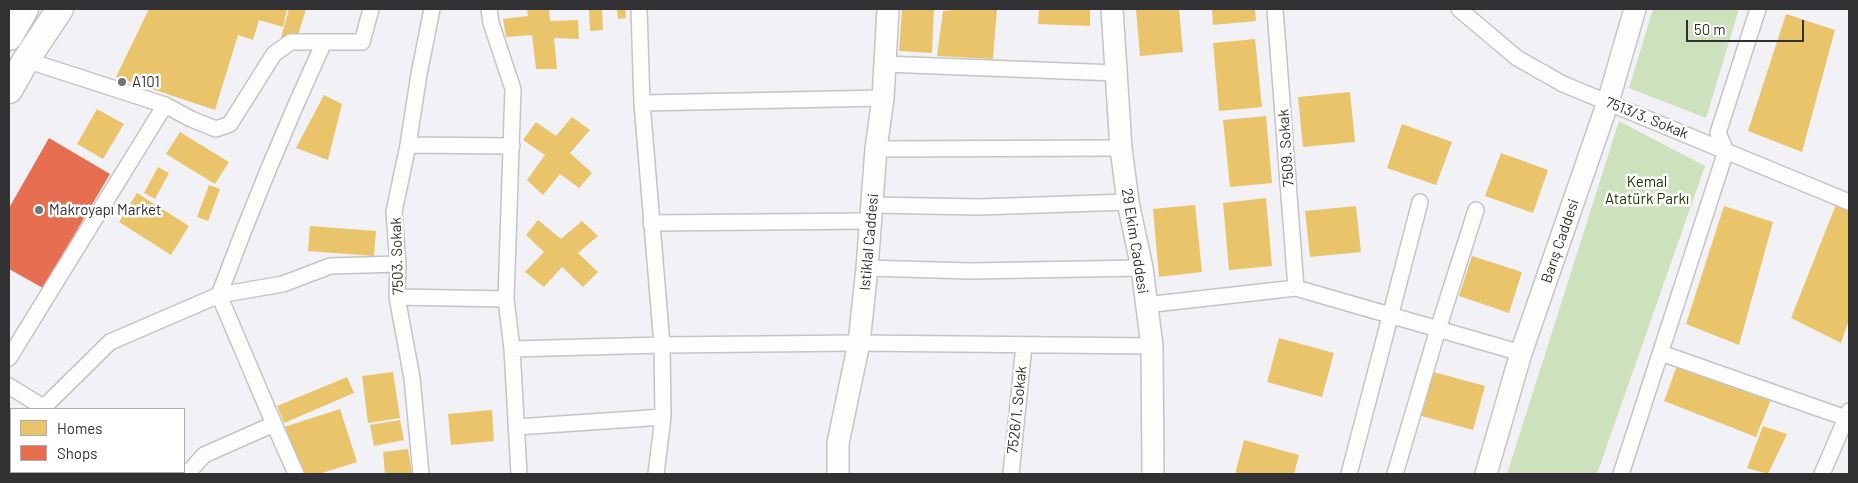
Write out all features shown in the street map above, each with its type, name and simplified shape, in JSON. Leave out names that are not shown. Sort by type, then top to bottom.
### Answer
[{"type":"highway","points":[[9,37],[25,9]]},
{"type":"highway","points":[[9,90],[26,60],[60,9]]},
{"type":"street","points":[[26,60],[165,106],[216,129],[230,124],[274,54],[291,42],[362,42],[371,9]]},
{"type":"street","name":"7503. Sokak","points":[[420,474],[412,378],[398,297],[398,264],[394,212],[432,9]]},
{"type":"street","points":[[489,9],[491,23],[513,89],[506,299],[512,349],[519,474]]},
{"type":"street","points":[[639,9],[642,104],[662,346],[663,417],[656,474]]},
{"type":"street","name":"Istiklal Caddesi","points":[[838,474],[838,443],[859,343],[876,149],[883,98],[888,9]]},
{"type":"street","name":"29 Ekim Caddesi","points":[[1112,9],[1121,148],[1128,202],[1142,268],[1145,304],[1152,346],[1153,474]]},
{"type":"street","name":"7509. Sokak","points":[[1275,9],[1296,288]]},
{"type":"street","name":"7513/3. Sokak","points":[[1459,9],[1470,16],[1517,58],[1563,84],[1849,202]]},
{"type":"street","name":"Barış Caddesi","points":[[1486,474],[1521,353],[1608,102],[1635,9]]},
{"type":"street","points":[[1621,474],[1726,151],[1718,133],[1758,9]]},
{"type":"street","points":[[296,474],[219,295],[247,218],[324,42]]},
{"type":"street","points":[[884,64],[1116,73]]},
{"type":"street","points":[[642,104],[883,98]]},
{"type":"street","points":[[9,358],[165,106]]},
{"type":"street","points":[[408,145],[512,146]]},
{"type":"street","points":[[876,149],[1121,148]]},
{"type":"street","points":[[651,223],[980,207],[1128,202]]},
{"type":"street","points":[[1349,474],[1420,202]]},
{"type":"street","points":[[1395,474],[1476,210]]},
{"type":"street","points":[[9,386],[43,408],[110,342],[219,295],[283,284],[330,266],[398,264]]},
{"type":"street","points":[[867,268],[970,271],[1142,268]]},
{"type":"street","points":[[1145,304],[1296,288],[1521,353]]},
{"type":"street","points":[[398,297],[506,299]]},
{"type":"street","points":[[512,349],[859,343],[1152,346]]},
{"type":"street","name":"7526/1. Sokak","points":[[1011,474],[1024,345]]},
{"type":"street","points":[[1661,353],[1848,414],[1822,474]]},
{"type":"street","points":[[517,427],[663,417]]},
{"type":"street","points":[[187,474],[204,455],[274,424]]},
{"type":"green space","points":[[1653,9],[1739,9],[1706,118],[1629,88]]},
{"type":"green space","name":"Kemal Atatürk Parkı","points":[[1619,121],[1705,166],[1597,474],[1507,474]]},
{"type":"building: Homes","points":[[149,9],[287,9],[283,27],[259,20],[253,40],[238,35],[215,110],[116,77]]},
{"type":"building: Homes","points":[[289,9],[306,9],[298,35],[281,38]]},
{"type":"building: Homes","points":[[527,9],[549,9],[550,21],[578,20],[579,39],[554,38],[557,69],[536,69],[532,35],[506,37],[503,19],[528,16]]},
{"type":"building: Homes","points":[[589,9],[602,9],[603,30],[590,31]]},
{"type":"building: Homes","points":[[617,9],[625,9],[626,18],[618,19]]},
{"type":"building: Homes","points":[[902,9],[934,9],[932,53],[899,51]]},
{"type":"building: Homes","points":[[997,9],[993,59],[937,56],[943,11]]},
{"type":"building: Homes","points":[[1039,9],[1090,9],[1090,26],[1038,24]]},
{"type":"building: Homes","points":[[1136,9],[1179,9],[1183,52],[1140,56]]},
{"type":"building: Homes","points":[[1212,9],[1255,9],[1256,21],[1213,25]]},
{"type":"building: Homes","points":[[1786,14],[1835,30],[1802,152],[1748,131]]},
{"type":"building: Homes","points":[[1255,39],[1262,107],[1219,111],[1213,43]]},
{"type":"building: Homes","points":[[1350,92],[1355,142],[1303,147],[1298,97]]},
{"type":"building: Homes","points":[[324,95],[342,104],[328,160],[296,148]]},
{"type":"building: Homes","points":[[97,109],[124,124],[103,159],[77,144]]},
{"type":"building: Homes","points":[[1266,116],[1272,183],[1230,187],[1223,120]]},
{"type":"building: Homes","points":[[572,117],[590,130],[570,153],[592,173],[579,188],[560,174],[543,195],[527,180],[545,155],[523,140],[536,122],[556,136]]},
{"type":"building: Homes","points":[[1402,124],[1452,142],[1436,185],[1387,168]]},
{"type":"building: Homes","points":[[180,132],[229,162],[215,184],[166,154]]},
{"type":"building: Homes","points":[[1501,153],[1548,170],[1533,213],[1485,196]]},
{"type":"building: Homes","points":[[158,167],[169,173],[155,199],[144,193]]},
{"type":"building: Homes","points":[[209,185],[220,189],[208,221],[197,217]]},
{"type":"building: Homes","points":[[137,193],[189,226],[171,255],[119,222]]},
{"type":"building: Homes","points":[[1266,198],[1272,266],[1229,270],[1223,203]]},
{"type":"building: Homes","points":[[1837,202],[1849,208],[1849,320],[1841,343],[1791,318]]},
{"type":"building: Homes","points":[[1195,205],[1202,272],[1159,277],[1153,209]]},
{"type":"building: Homes","points":[[1356,206],[1361,252],[1310,257],[1305,211]]},
{"type":"building: Homes","points":[[1724,206],[1773,222],[1739,345],[1686,324]]},
{"type":"building: Homes","points":[[538,220],[561,239],[582,221],[598,236],[578,253],[598,272],[583,287],[562,267],[544,287],[525,272],[544,252],[526,235]]},
{"type":"building: Homes","points":[[310,226],[376,231],[374,256],[308,251]]},
{"type":"building: Homes","points":[[1472,256],[1522,272],[1509,313],[1459,296]]},
{"type":"building: Homes","points":[[1279,338],[1334,353],[1322,397],[1267,382]]},
{"type":"building: Homes","points":[[1678,363],[1772,397],[1756,437],[1664,401]]},
{"type":"building: Homes","points":[[1430,371],[1485,386],[1473,430],[1418,415]]},
{"type":"building: Homes","points":[[393,372],[400,418],[368,423],[362,376]]},
{"type":"building: Homes","points":[[347,377],[354,393],[284,423],[277,406]]},
{"type":"building: Homes","points":[[340,409],[357,462],[319,474],[299,474],[284,427]]},
{"type":"building: Homes","points":[[492,410],[494,441],[451,445],[448,414]]},
{"type":"building: Homes","points":[[400,420],[404,440],[374,446],[370,425]]},
{"type":"building: Homes","points":[[1763,426],[1787,434],[1768,474],[1747,468]]},
{"type":"building: Homes","points":[[1244,440],[1299,455],[1294,474],[1235,474]]},
{"type":"building: Homes","points":[[408,449],[412,474],[385,474],[383,452]]},
{"type":"building: Shops","points":[[49,138],[110,174],[43,288],[9,269],[9,208]]},
{"type":"place","name":"A101","points":[[122,82]]},
{"type":"place","name":"Makroyapı Market","points":[[39,210]]}]
